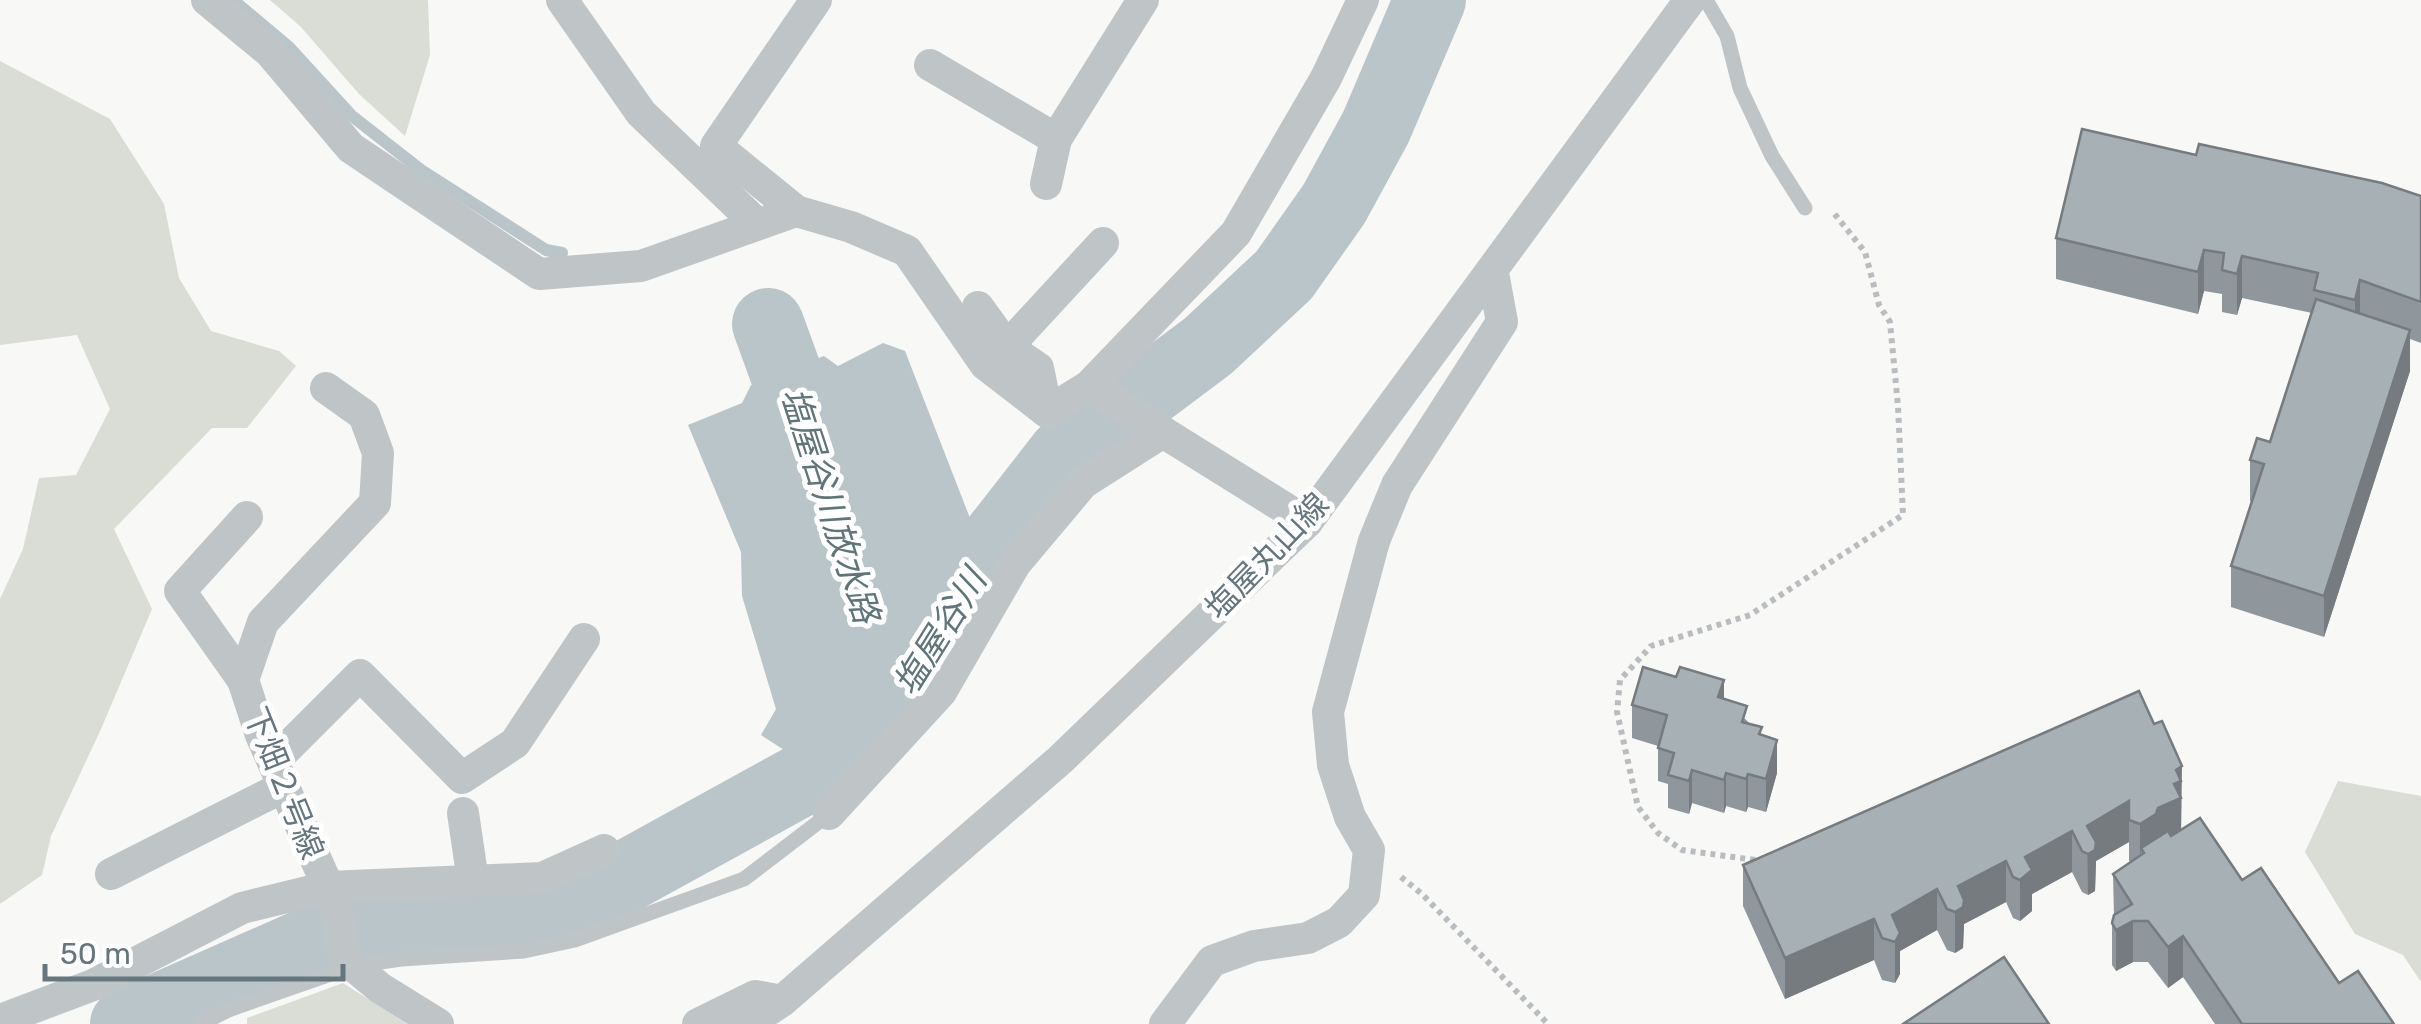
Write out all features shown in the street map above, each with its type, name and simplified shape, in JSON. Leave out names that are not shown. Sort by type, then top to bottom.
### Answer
[{"type":"street","points":[[207,0],[270,52],[351,148],[538,274],[641,266],[796,211]]},
{"type":"street","points":[[562,0],[641,113],[757,224]]},
{"type":"street","points":[[816,0],[716,146],[796,211],[850,227],[907,251],[985,364],[1048,412]]},
{"type":"street","points":[[1046,184],[1056,139],[1142,0]]},
{"type":"street","points":[[1048,412],[1102,394],[1236,233],[1326,78],[1363,0]]},
{"type":"street","name":"塩屋丸山線","points":[[769,1015],[1060,760],[1307,522],[1493,273],[1685,2]]},
{"type":"street","points":[[930,65],[1056,139]]},
{"type":"street","points":[[1007,347],[1104,243]]},
{"type":"street","points":[[1165,1024],[1212,961],[1254,946],[1308,938],[1339,922],[1364,896],[1369,850],[1350,817],[1333,766],[1328,712],[1374,541],[1397,484],[1502,322],[1493,273]]},
{"type":"street","points":[[978,307],[1007,347],[1038,368],[1048,412]]},
{"type":"street","name":"下畑２号線","points":[[326,388],[364,416],[378,453],[374,502],[263,622],[243,680],[278,774],[332,896],[349,962]]},
{"type":"street","points":[[1102,394],[1307,522]]},
{"type":"street","points":[[829,814],[941,692],[1014,564],[1083,483],[1163,432]]},
{"type":"street","points":[[243,680],[180,591],[247,518]]},
{"type":"street","points":[[111,874],[278,774],[360,675],[462,778],[516,743],[584,638]]},
{"type":"street","points":[[463,813],[473,881]]},
{"type":"street","points":[[0,1020],[94,984],[242,908],[473,881],[542,878],[604,850]]},
{"type":"street","points":[[349,962],[380,988],[438,1024]]},
{"type":"street","points":[[698,1024],[755,996],[769,1015]]},
{"type":"lane","points":[[1685,2],[1727,36],[1740,88],[1772,156],[1805,208]]},
{"type":"lane","points":[[202,1024],[349,962],[524,951],[575,940],[744,879],[829,814]]},
{"type":"path","points":[[1755,860],[1682,850],[1658,833],[1638,807],[1616,712],[1620,680],[1651,646],[1750,616],[1903,516],[1890,322],[1879,305],[1866,252],[1832,212],[1805,208]]},
{"type":"path","points":[[1422,894],[1548,1024]]},
{"type":"shaded area","points":[[270,0],[428,0],[430,55],[405,136],[359,94],[301,27]]},
{"type":"shaded area","points":[[0,61],[110,119],[164,204],[179,278],[211,331],[279,351],[296,366],[247,428],[212,428],[114,529],[152,609],[51,836],[42,875],[0,904],[0,599],[23,549],[39,478],[76,475],[110,409],[77,335],[0,345]]},
{"type":"shaded area","points":[[2338,781],[2421,796],[2421,982],[2403,955],[2355,934],[2305,852]]},
{"type":"shaded area","points":[[343,983],[407,1024],[247,1024],[247,1018]]},
{"type":"water","points":[[883,343],[905,351],[975,531],[876,695],[798,759],[761,735],[776,709],[742,596],[741,552],[688,425],[742,403],[751,385],[824,356],[838,366]]},
{"type":"building","points":[[2082,129],[2196,155],[2199,144],[2382,183],[2421,196],[2421,302],[2360,280],[2355,300],[2314,290],[2318,273],[2242,256],[2237,274],[2222,270],[2224,253],[2204,250],[2198,272],[2056,238]]},
{"type":"building","points":[[2316,299],[2410,330],[2324,596],[2231,566],[2264,464],[2250,460],[2257,438],[2270,442]]},
{"type":"building","points":[[1643,667],[1676,677],[1680,667],[1724,680],[1718,697],[1747,706],[1742,722],[1762,727],[1759,734],[1777,740],[1766,779],[1726,773],[1724,780],[1692,770],[1689,781],[1668,775],[1674,753],[1658,748],[1667,715],[1632,705]]},
{"type":"building","points":[[2139,691],[2154,724],[2162,721],[2182,766],[2176,770],[2181,781],[2174,784],[2181,798],[2158,808],[2156,814],[2140,824],[2129,820],[2129,801],[2087,826],[2096,842],[2095,850],[2088,854],[2082,851],[2072,831],[2025,857],[2032,870],[2020,880],[2013,877],[2006,861],[1958,886],[1964,900],[1963,907],[1955,912],[1947,909],[1937,889],[1892,915],[1900,933],[1895,942],[1882,938],[1874,919],[1785,958],[1743,865]]},
{"type":"building","points":[[2200,818],[2242,880],[2261,868],[2339,983],[2358,971],[2394,1024],[2242,1024],[2183,936],[2168,947],[2148,921],[2133,921],[2116,930],[2112,923],[2114,915],[2132,904],[2113,874],[2144,853],[2141,848]]},
{"type":"building","points":[[2004,957],[2049,1024],[1903,1024]]},
{"type":"waterway","points":[[233,0],[289,47],[352,116],[421,170],[546,250],[562,253]]},
{"type":"waterway","name":"塩屋谷川","points":[[126,1024],[321,938],[448,925],[585,899],[845,756],[904,697],[1000,536],[1064,454],[1208,346],[1284,275],[1334,204],[1376,127],[1430,0]]},
{"type":"waterway","name":"塩屋谷川放水路","points":[[768,324],[819,464]]}]
